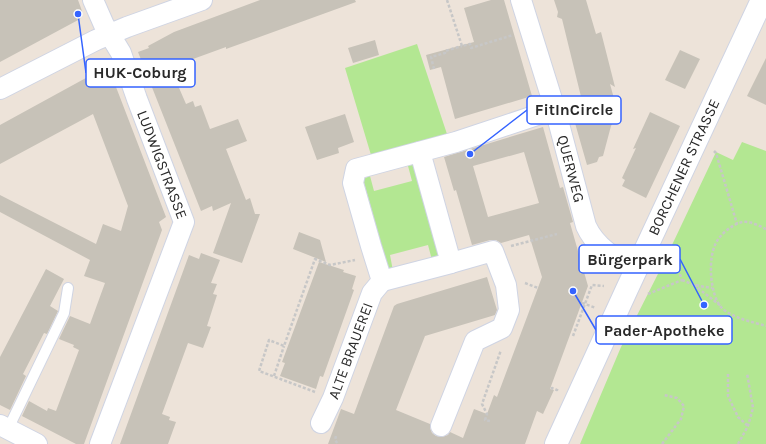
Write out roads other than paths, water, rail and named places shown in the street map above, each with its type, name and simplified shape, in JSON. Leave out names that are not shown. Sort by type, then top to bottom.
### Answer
[{"type":"main road","name":"BORCHENER STRASSE","points":[[556,444],[762,0]]},
{"type":"street","name":"LUDWIGSTRASSE","points":[[93,0],[104,25],[121,53],[139,105],[184,222],[100,444]]},
{"type":"street","points":[[0,89],[96,40],[127,27],[202,0]]},
{"type":"street","name":"QUERWEG","points":[[521,0],[555,109],[586,226],[596,243],[610,255],[636,269]]},
{"type":"street","points":[[441,426],[475,341],[502,328],[509,310],[506,285],[493,251],[382,281],[353,183],[356,170],[420,152],[555,109]]},
{"type":"street","points":[[420,152],[451,263]]},
{"type":"street","name":"ALTE BRAUEREI","points":[[321,423],[333,398],[372,293],[382,281]]},
{"type":"street","points":[[4,427],[37,444]]},
{"type":"lane","points":[[4,427],[64,312],[68,288]]},
{"type":"place","name":"HUK-Coburg","points":[[78,14]]},
{"type":"place","name":"FitInCircle","points":[[470,154]]},
{"type":"place","name":"Pader-Apotheke","points":[[573,291]]},
{"type":"place","name":"Bürgerpark","points":[[704,305]]}]
